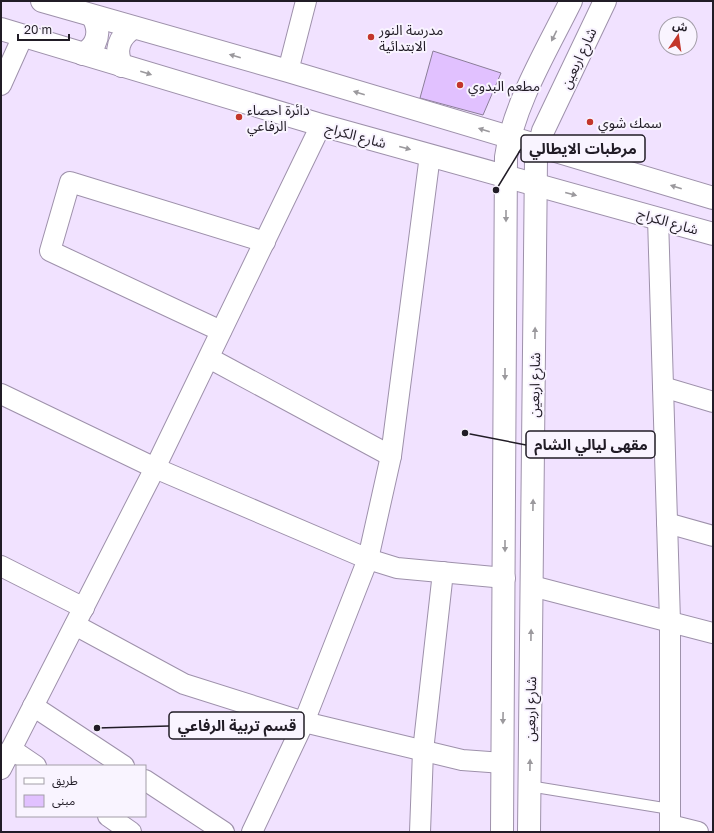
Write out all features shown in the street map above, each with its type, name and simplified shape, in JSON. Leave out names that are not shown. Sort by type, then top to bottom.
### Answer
[{"type":"main road","points":[[42,1],[93,17],[288,71],[713,198]]},
{"type":"main road","name":"شارع اربعين","points":[[502,832],[505,578],[506,177],[509,138],[519,109],[571,1]]},
{"type":"main road","name":"شارع اربعين","points":[[529,832],[535,172],[538,146],[543,131],[605,1]]},
{"type":"main road","points":[[83,54],[92,47],[97,38],[97,27],[93,17]]},
{"type":"main road","points":[[122,66],[118,52],[119,44],[122,38],[133,28]]},
{"type":"main road","name":"شارع الكراج","points":[[1,29],[321,125],[713,234]]},
{"type":"main road","points":[[504,693],[530,694]]},
{"type":"street","points":[[288,71],[306,1]]},
{"type":"street","points":[[1,85],[23,36]]},
{"type":"street","points":[[28,765],[4,762],[155,468],[321,125]]},
{"type":"street","points":[[252,832],[304,722],[368,559],[391,456],[430,155]]},
{"type":"street","points":[[222,331],[50,251],[70,182],[265,242]]},
{"type":"street","points":[[658,218],[670,622],[670,822],[698,832]]},
{"type":"street","points":[[209,358],[391,456]]},
{"type":"street","points":[[663,387],[713,402]]},
{"type":"street","points":[[1,394],[155,468],[368,559],[397,568],[505,578]]},
{"type":"street","points":[[667,523],[713,536]]},
{"type":"street","points":[[1,566],[184,684],[304,722],[462,760],[503,763]]},
{"type":"street","points":[[420,832],[423,751],[443,572]]},
{"type":"street","points":[[532,586],[713,633]]},
{"type":"street","points":[[33,706],[122,765]]},
{"type":"street","points":[[146,781],[224,832]]},
{"type":"street","points":[[109,817],[131,832]]},
{"type":"lane","points":[[529,786],[670,822]]},
{"type":"building","name":"مطعم البدوي","points":[[433,51],[501,73],[483,115],[420,98]]},
{"type":"place","name":"مدرسة النور الابتدائية","points":[[371,37]]},
{"type":"place","name":"مطعم البدوي","points":[[460,85]]},
{"type":"place","name":"دائرة احصاء الرفاعي","points":[[239,117]]},
{"type":"place","name":"سمك شوي","points":[[590,122]]},
{"type":"place","name":"مرطبات الايطالي","points":[[496,190]]},
{"type":"place","name":"مقهى ليالي الشام","points":[[465,433]]},
{"type":"place","name":"قسم تربية الرفاعي","points":[[97,728]]}]
